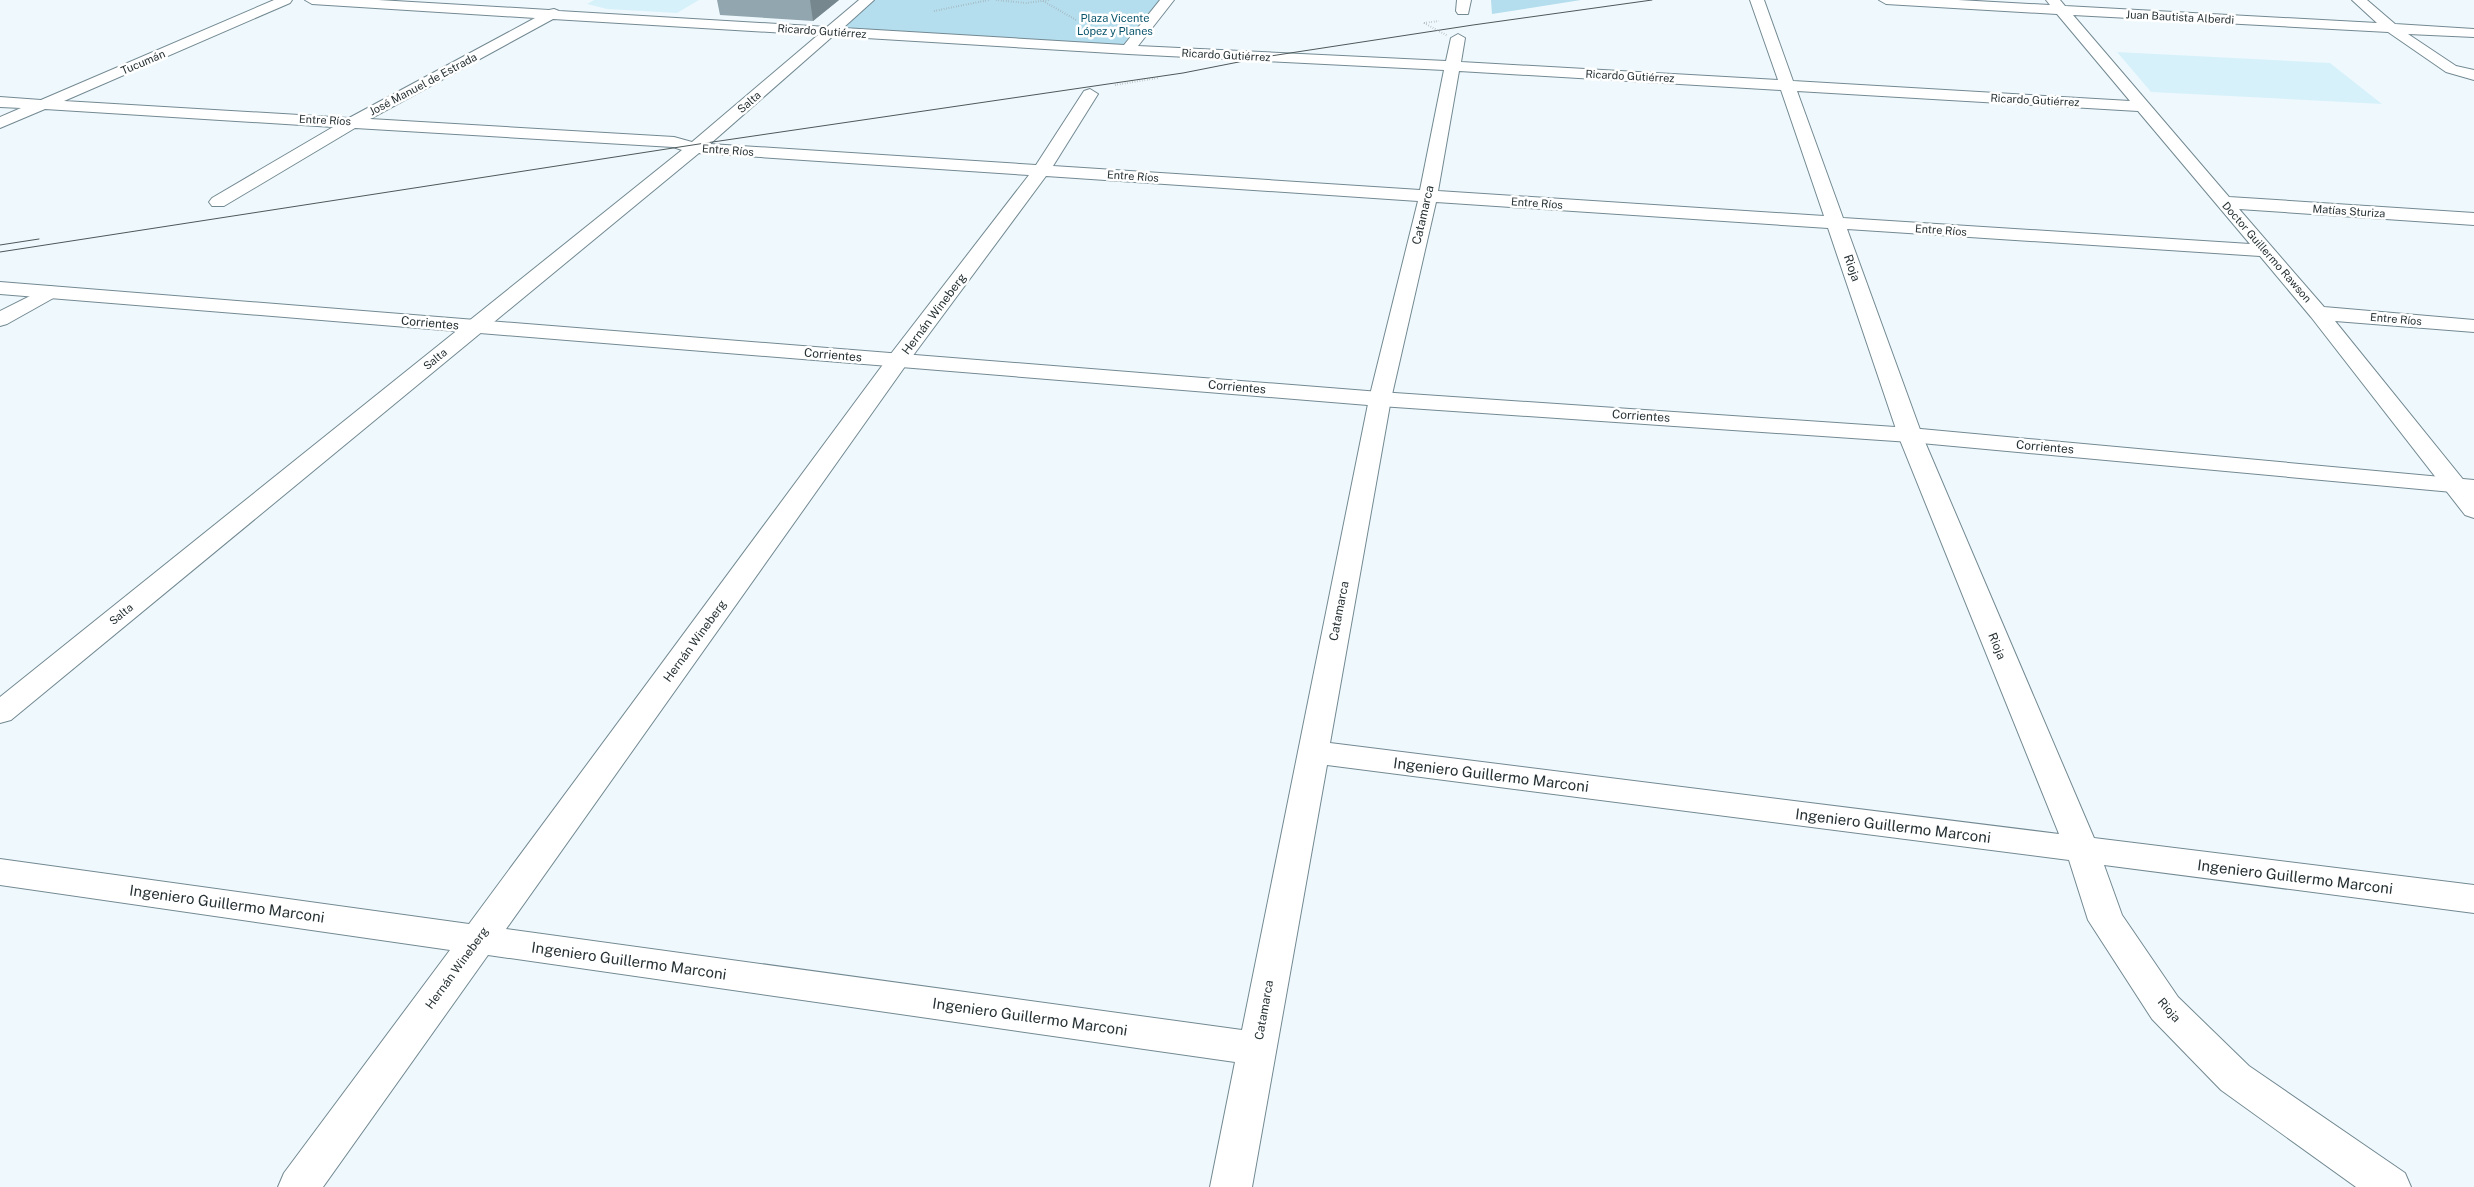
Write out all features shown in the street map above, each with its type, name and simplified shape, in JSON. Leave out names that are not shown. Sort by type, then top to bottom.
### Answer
[{"type":"street","name":"Tucumán","points":[[0,123],[285,0]]},
{"type":"street","name":"Ricardo Gutiérrez","points":[[312,0],[1128,50],[1453,66],[2140,106]]},
{"type":"street","name":"José Manuel de Estrada","points":[[218,202],[353,122],[577,0]]},
{"type":"street","name":"Salta","points":[[0,713],[695,148],[867,0]]},
{"type":"street","points":[[1128,50],[1167,0]]},
{"type":"street","name":"Rioja","points":[[1757,0],[1910,435],[2082,850],[2106,920],[2165,1008],[2235,1078],[2390,1187]]},
{"type":"street","name":"Juan Bautista Alberdi","points":[[1886,0],[2058,5],[2392,29],[2474,33]]},
{"type":"street","points":[[2360,0],[2392,29],[2451,69],[2474,75]]},
{"type":"street","name":"Doctor Guillermo Rawson","points":[[2058,5],[2140,106],[2266,251],[2464,486],[2474,510]]},
{"type":"street","name":"Catamarca","points":[[1231,1187],[1380,399],[1428,196],[1453,66],[1453,37]]},
{"type":"street","name":"Hernán Wineberg","points":[[299,1187],[898,360],[1042,170],[1090,94]]},
{"type":"street","name":"Entre Ríos","points":[[0,102],[674,142],[695,148],[2266,251]]},
{"type":"street","name":"Matías Sturiza","points":[[2224,202],[2474,219]]},
{"type":"street","name":"Corrientes","points":[[0,288],[1380,399],[1910,435],[2464,486]]},
{"type":"street","points":[[0,320],[50,292]]},
{"type":"street","name":"Entre Ríos","points":[[2318,313],[2474,326]]},
{"type":"street","name":"Ingeniero Guillermo Marconi","points":[[1312,752],[2474,900]]},
{"type":"street","name":"Ingeniero Guillermo Marconi","points":[[0,872],[1257,1049]]},
{"type":"path","points":[[996,0],[1026,3],[1049,0]]},
{"type":"path","points":[[1441,20],[1424,23],[1453,37]]},
{"type":"shaded area","points":[[594,0],[699,0],[677,13],[607,9],[587,4]]},
{"type":"shaded area","points":[[2117,52],[2330,63],[2382,104],[2151,92]]},
{"type":"green space","name":"Plaza Vicente López y Planes","points":[[867,0],[1167,0],[1128,50],[830,31]]},
{"type":"green space","points":[[1491,0],[1581,0],[1492,14]]},
{"type":"tram line","points":[[0,252],[699,144],[1183,73],[1264,57],[1473,25],[1652,0]]},
{"type":"tram line","points":[[0,245],[39,239]]}]
